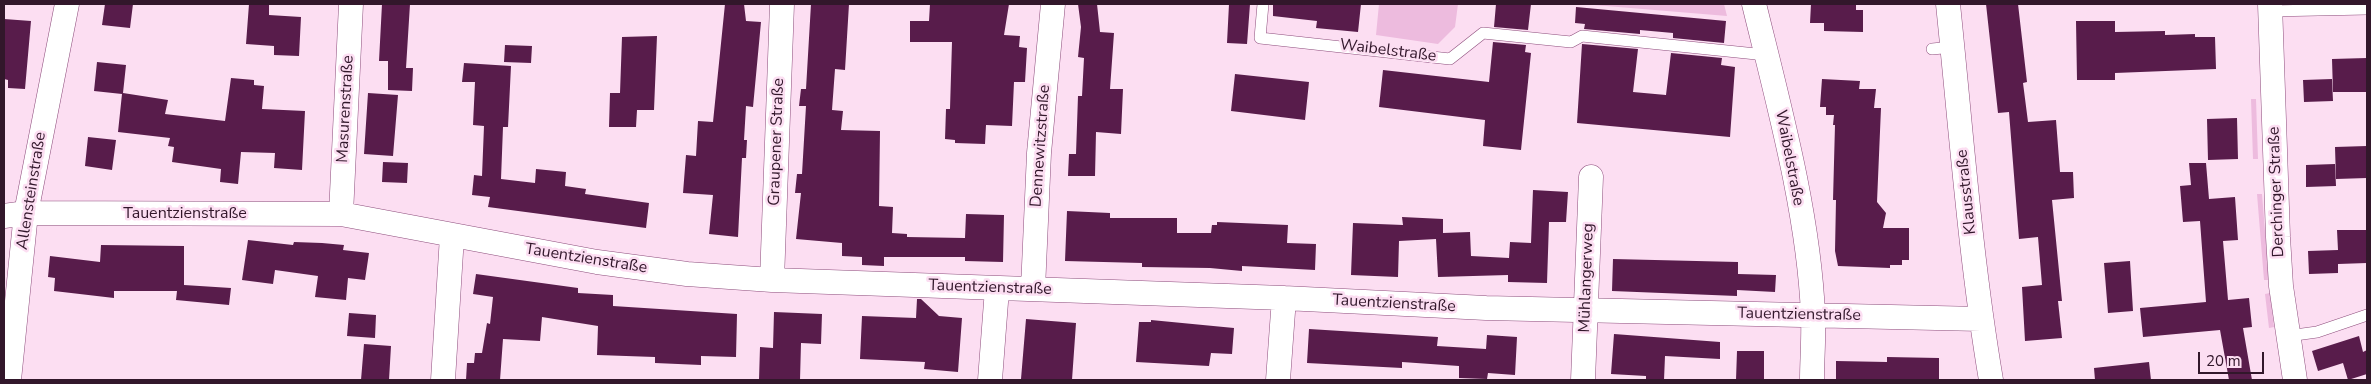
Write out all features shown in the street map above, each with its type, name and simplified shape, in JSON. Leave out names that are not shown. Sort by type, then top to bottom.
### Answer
[{"type":"street","name":"Allensteinstraße","points":[[9,380],[15,214],[67,4]]},
{"type":"street","name":"Masurenstraße","points":[[341,214],[351,4]]},
{"type":"street","name":"Graupener Straße","points":[[772,280],[782,4]]},
{"type":"street","name":"Dennewitzstraße","points":[[1033,289],[1039,152],[1053,4]]},
{"type":"street","name":"Waibelstraße","points":[[1754,4],[1792,172],[1805,244],[1813,315]]},
{"type":"street","name":"Klausstraße","points":[[1948,4],[1942,48],[1991,380]]},
{"type":"street","name":"Derchinger Straße","points":[[2270,7],[2277,224],[2281,286],[2295,380]]},
{"type":"street","name":"Mühlangerweg","points":[[1583,380],[1591,176]]},
{"type":"street","name":"Tauentzienstraße","points":[[15,214],[341,214],[615,265],[687,274],[772,280],[1284,298],[1406,306],[1587,312],[1981,319]]},
{"type":"street","points":[[443,380],[452,236]]},
{"type":"street","points":[[990,380],[997,289]]},
{"type":"street","points":[[1278,380],[1284,298]]},
{"type":"street","points":[[1812,380],[1813,315]]},
{"type":"lane","name":"Waibelstraße","points":[[1263,4],[1260,38],[1450,59],[1483,33],[1571,42],[1582,36],[1766,55]]},
{"type":"lane","points":[[2270,7],[2367,9]]},
{"type":"lane","points":[[2288,336],[2317,332],[2367,315]]},
{"type":"shaded area","points":[[1379,4],[1458,4],[1455,27],[1438,44],[1376,35]]},
{"type":"shaded area","points":[[1582,4],[1724,4],[1727,16]]},
{"type":"shaded area","points":[[2251,99],[2256,99],[2258,159],[2253,159]]},
{"type":"shaded area","points":[[2257,194],[2262,194],[2269,280],[2264,280]]},
{"type":"shaded area","points":[[2270,293],[2274,327],[2269,328],[2265,294]]},
{"type":"building","points":[[105,4],[133,4],[130,28],[102,25]]},
{"type":"building","points":[[249,4],[269,4],[269,15],[301,17],[299,56],[274,55],[274,46],[246,44]]},
{"type":"building","points":[[382,4],[410,4],[406,68],[413,68],[412,91],[388,90],[388,61],[379,61]]},
{"type":"building","points":[[725,4],[744,4],[746,21],[761,22],[753,107],[746,106],[744,140],[747,140],[746,158],[742,158],[738,237],[709,234],[713,195],[683,193],[686,155],[696,156],[698,121],[713,122]]},
{"type":"building","points":[[811,4],[849,4],[845,70],[835,69],[832,110],[843,111],[841,130],[880,131],[879,206],[893,207],[892,233],[907,234],[907,237],[965,238],[966,214],[1004,215],[1003,262],[965,261],[965,257],[884,257],[884,266],[862,265],[862,257],[842,256],[842,243],[796,239],[801,193],[795,193],[797,174],[802,174],[806,106],[799,106],[801,89],[806,89]]},
{"type":"building","points":[[930,4],[1009,4],[1004,35],[1020,36],[1019,47],[1027,48],[1025,82],[1014,82],[1012,126],[986,125],[985,144],[955,143],[955,140],[945,139],[946,109],[950,109],[952,42],[910,42],[910,21],[929,21]]},
{"type":"building","points":[[1078,4],[1097,4],[1100,32],[1114,33],[1110,89],[1123,89],[1121,134],[1096,132],[1095,176],[1068,176],[1069,154],[1076,154],[1078,96],[1082,96],[1084,58],[1078,57],[1081,27]]},
{"type":"building","points":[[1229,4],[1250,4],[1247,44],[1227,43]]},
{"type":"building","points":[[1273,4],[1361,4],[1358,32],[1316,28],[1317,21],[1273,16]]},
{"type":"building","points":[[1496,4],[1531,4],[1528,30],[1494,27]]},
{"type":"building","points":[[1811,4],[1856,4],[1856,10],[1863,10],[1863,32],[1824,31],[1824,23],[1810,23]]},
{"type":"building","points":[[1986,4],[2018,4],[2027,82],[2023,83],[2028,122],[2056,120],[2060,172],[2073,172],[2074,198],[2052,200],[2062,301],[2058,301],[2062,338],[2025,341],[2022,287],[2042,285],[2038,237],[2019,239],[2009,112],[1998,113]]},
{"type":"building","points":[[1576,7],[1726,21],[1724,43],[1673,38],[1673,33],[1640,30],[1640,34],[1584,29],[1585,24],[1575,23]]},
{"type":"building","points":[[4,19],[31,21],[25,89],[8,88],[8,80],[4,79]]},
{"type":"building","points":[[2076,21],[2115,21],[2115,32],[2165,31],[2165,35],[2195,34],[2195,37],[2215,37],[2216,69],[2115,73],[2115,80],[2077,80]]},
{"type":"building","points":[[657,36],[654,110],[637,110],[636,127],[609,127],[610,93],[620,93],[622,37]]},
{"type":"building","points":[[1493,42],[1526,45],[1525,52],[1531,53],[1521,150],[1483,146],[1485,120],[1379,107],[1383,70],[1489,82]]},
{"type":"building","points":[[1582,44],[1638,49],[1633,92],[1666,95],[1671,53],[1722,58],[1721,65],[1735,67],[1730,137],[1577,123]]},
{"type":"building","points":[[505,45],[532,46],[531,63],[504,62]]},
{"type":"building","points":[[2367,58],[2367,92],[2333,92],[2332,59]]},
{"type":"building","points":[[97,62],[126,65],[123,93],[168,100],[165,114],[225,121],[231,78],[254,80],[254,85],[264,86],[262,109],[305,111],[302,170],[274,168],[275,153],[241,152],[238,184],[220,182],[221,169],[172,162],[174,147],[168,146],[170,138],[118,132],[122,94],[94,91]]},
{"type":"building","points":[[464,63],[511,66],[508,127],[503,127],[501,179],[535,183],[536,169],[566,172],[565,186],[586,189],[585,194],[649,203],[646,228],[488,207],[490,197],[472,195],[474,175],[482,176],[484,126],[473,125],[475,82],[462,82]]},
{"type":"building","points":[[1235,74],[1309,82],[1305,120],[1231,111]]},
{"type":"building","points":[[1822,79],[1860,81],[1859,89],[1876,89],[1874,108],[1881,108],[1877,202],[1886,213],[1883,228],[1909,228],[1909,260],[1902,260],[1902,265],[1890,265],[1890,268],[1838,266],[1835,251],[1836,200],[1833,200],[1835,125],[1833,125],[1834,115],[1826,115],[1826,107],[1820,107]]},
{"type":"building","points":[[2332,79],[2333,101],[2304,102],[2303,80]]},
{"type":"building","points":[[368,93],[398,95],[393,156],[364,154]]},
{"type":"building","points":[[2237,118],[2238,159],[2208,160],[2207,119]]},
{"type":"building","points":[[88,137],[116,140],[112,170],[85,166]]},
{"type":"building","points":[[2367,146],[2367,178],[2336,179],[2335,147]]},
{"type":"building","points":[[383,162],[408,163],[407,183],[382,182]]},
{"type":"building","points":[[2189,163],[2206,163],[2209,199],[2235,197],[2238,240],[2223,241],[2228,300],[2249,298],[2252,327],[2243,328],[2252,380],[2229,380],[2220,330],[2143,337],[2140,308],[2206,302],[2200,221],[2183,222],[2180,186],[2191,185]]},
{"type":"building","points":[[2335,164],[2336,186],[2306,187],[2306,165]]},
{"type":"building","points":[[1533,190],[1568,192],[1566,222],[1549,222],[1547,283],[1508,282],[1508,275],[1438,277],[1436,239],[1399,241],[1398,277],[1351,275],[1353,223],[1403,225],[1402,217],[1443,219],[1443,233],[1470,232],[1471,256],[1509,258],[1510,242],[1531,243]]},
{"type":"building","points":[[1067,211],[1110,213],[1110,218],[1177,218],[1177,233],[1211,233],[1212,225],[1217,225],[1217,222],[1288,225],[1287,243],[1316,244],[1315,270],[1242,266],[1242,271],[1210,268],[1142,267],[1142,263],[1065,261]]},
{"type":"building","points":[[2337,230],[2367,230],[2367,263],[2338,264],[2338,273],[2309,274],[2308,251],[2338,250]]},
{"type":"building","points":[[248,240],[293,245],[294,242],[344,245],[343,250],[369,253],[365,280],[348,278],[346,300],[315,297],[318,276],[275,270],[273,284],[242,280]]},
{"type":"building","points":[[101,245],[184,246],[184,285],[231,288],[229,305],[176,300],[177,291],[114,291],[114,298],[54,291],[55,278],[48,277],[50,256],[100,262]]},
{"type":"building","points":[[1613,259],[1738,262],[1738,274],[1776,275],[1775,292],[1737,290],[1737,296],[1612,291]]},
{"type":"building","points":[[2130,261],[2133,311],[2108,313],[2104,263]]},
{"type":"building","points":[[476,274],[578,288],[578,293],[613,295],[613,306],[737,314],[736,357],[701,356],[701,365],[655,363],[655,357],[597,355],[598,326],[542,317],[540,341],[503,339],[500,380],[466,380],[467,363],[474,363],[475,353],[482,353],[487,323],[490,324],[493,297],[473,294]]},
{"type":"building","points":[[917,299],[921,299],[939,316],[962,318],[958,372],[924,369],[925,362],[860,359],[862,316],[916,318]]},
{"type":"building","points":[[774,312],[822,314],[821,344],[801,343],[800,380],[759,380],[760,347],[773,348]]},
{"type":"building","points":[[349,313],[376,315],[375,338],[347,336]]},
{"type":"building","points":[[1026,319],[1076,323],[1072,380],[1021,379]]},
{"type":"building","points":[[1151,320],[1234,328],[1232,354],[1211,353],[1209,366],[1136,362],[1139,322],[1151,322]]},
{"type":"building","points":[[1309,329],[1438,337],[1437,346],[1486,349],[1487,335],[1517,337],[1515,375],[1488,373],[1487,379],[1459,378],[1459,366],[1402,362],[1402,368],[1307,363]]},
{"type":"building","points":[[1614,334],[1720,342],[1720,359],[1665,356],[1664,380],[1646,380],[1646,376],[1611,374]]},
{"type":"building","points":[[2359,336],[2363,352],[2367,350],[2367,374],[2348,380],[2343,363],[2318,371],[2312,351]]},
{"type":"building","points":[[364,344],[391,346],[389,380],[361,380]]},
{"type":"building","points":[[1737,351],[1764,351],[1764,380],[1736,380]]},
{"type":"building","points":[[1887,357],[1939,358],[1939,380],[1836,380],[1836,361],[1887,362]]},
{"type":"building","points":[[2149,362],[2151,380],[2095,380],[2094,368]]}]
